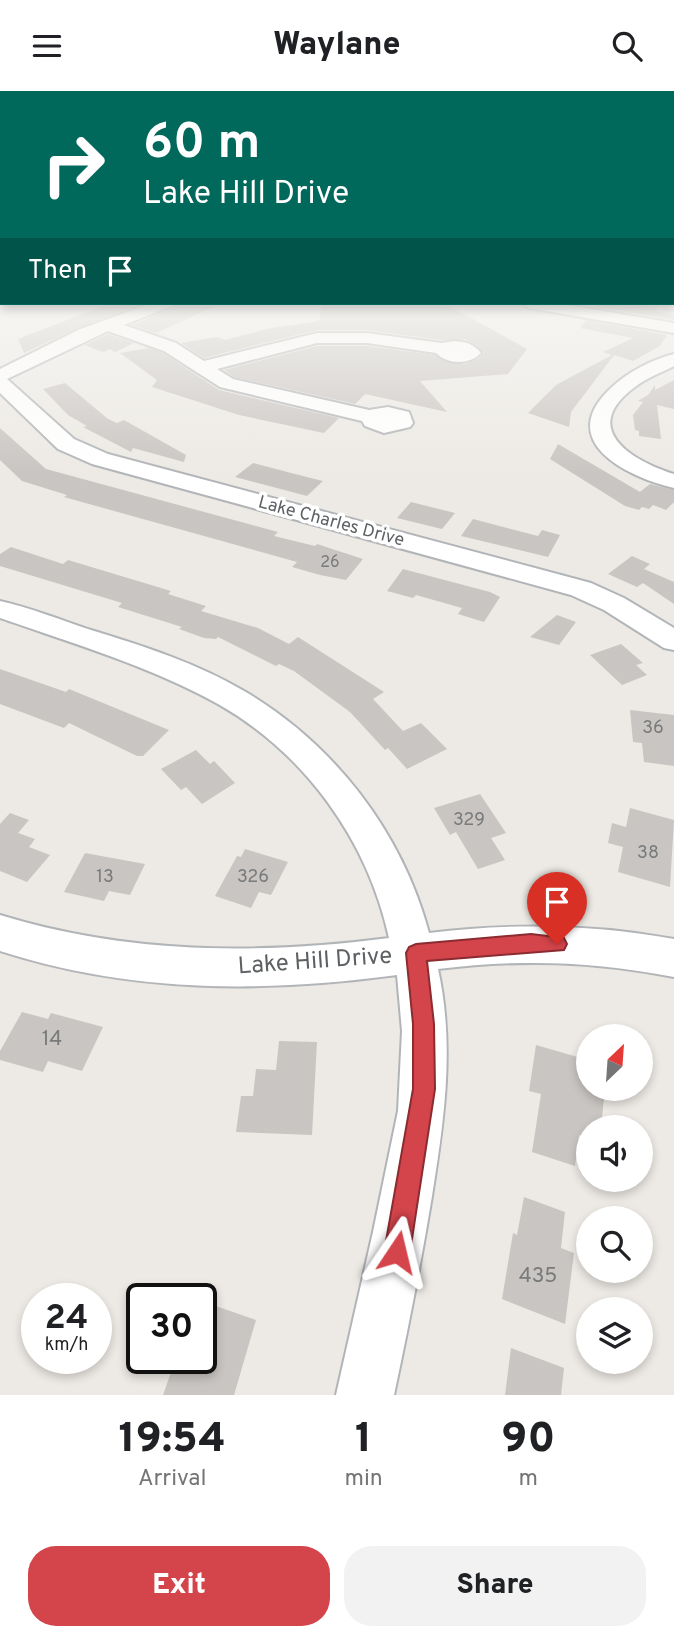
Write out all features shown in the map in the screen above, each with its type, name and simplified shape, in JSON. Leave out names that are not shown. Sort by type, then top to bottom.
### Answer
[{"type":"street","points":[[0,375],[56,350]]},
{"type":"street","points":[[174,350],[226,383],[240,388],[372,417]]},
{"type":"street","points":[[201,367],[270,350]]},
{"type":"street","points":[[674,359],[638,377],[615,394],[599,418],[598,428],[605,445],[617,456],[649,473],[674,481]]},
{"type":"street","name":"Lake Charles Drive","points":[[0,383],[66,444],[100,459],[581,589],[614,604],[674,641]]},
{"type":"street","points":[[0,609],[197,680],[232,698],[292,739],[349,802],[393,879],[416,953],[424,1024],[424,1089],[397,1252],[365,1395]]},
{"type":"street","name":"Lake Hill Drive","points":[[0,933],[60,951],[117,961],[205,968],[292,967],[531,943],[583,945],[674,958]]},
{"type":"building","points":[[154,350],[219,390],[339,418],[324,433],[239,415],[152,387],[157,380],[120,353]]},
{"type":"building","points":[[192,350],[237,350],[204,358]]},
{"type":"building","points":[[302,350],[396,350],[435,355],[446,362],[465,364],[478,359],[484,353],[481,350],[526,350],[508,374],[420,381],[447,412],[365,394],[355,404],[234,377],[224,370]]},
{"type":"building","points":[[653,350],[633,361],[614,355],[571,412],[569,427],[528,413],[556,385],[612,355],[603,352]]},
{"type":"building","points":[[674,380],[674,409],[657,405],[661,439],[639,436],[639,431],[635,430],[633,415],[643,402],[638,401],[648,395],[655,385],[655,390]]},
{"type":"building","points":[[65,383],[108,419],[117,423],[124,420],[186,455],[184,462],[133,448],[131,452],[83,427],[87,426],[68,415],[43,389]]},
{"type":"building","points":[[0,428],[46,469],[278,532],[274,536],[315,546],[317,544],[363,559],[346,580],[320,575],[292,567],[297,562],[64,497],[67,495],[22,481],[0,460]]},
{"type":"building","points":[[558,444],[640,492],[650,484],[674,490],[674,502],[666,510],[653,505],[649,509],[642,507],[639,510],[625,506],[550,459]]},
{"type":"building","points":[[253,463],[323,481],[307,496],[235,477]]},
{"type":"building","points":[[411,502],[455,513],[442,529],[397,518]]},
{"type":"building","points":[[473,519],[538,536],[542,530],[560,535],[548,557],[461,536]]},
{"type":"building","points":[[11,547],[63,564],[68,560],[171,591],[168,594],[206,606],[201,611],[258,628],[289,644],[298,637],[384,692],[373,699],[403,731],[421,723],[447,749],[407,769],[388,748],[385,750],[350,712],[294,671],[279,664],[276,666],[218,637],[204,638],[179,629],[182,627],[118,607],[122,603],[0,566],[0,554]]},
{"type":"building","points":[[632,556],[650,564],[644,569],[674,582],[674,604],[643,583],[637,587],[608,574]]},
{"type":"building","points":[[403,569],[500,597],[484,622],[458,614],[462,608],[416,595],[413,598],[387,591]]},
{"type":"building","points":[[557,615],[576,622],[559,645],[530,637]]},
{"type":"building","points":[[621,644],[643,663],[636,665],[647,675],[622,685],[590,655]]},
{"type":"building","points":[[0,669],[66,692],[69,689],[169,730],[143,756],[137,756],[69,723],[64,728],[0,704]]},
{"type":"building","points":[[630,710],[674,715],[674,766],[644,762],[642,743],[633,742]]},
{"type":"building","points":[[196,750],[210,764],[214,761],[235,783],[202,804],[186,787],[181,790],[161,769]]},
{"type":"building","points":[[480,794],[506,833],[491,838],[505,860],[478,869],[456,832],[450,835],[434,808]]},
{"type":"building","points":[[630,808],[674,820],[670,887],[618,872],[623,847],[608,843],[612,823],[626,827]]},
{"type":"building","points":[[10,813],[29,820],[18,833],[35,839],[29,847],[50,855],[27,882],[0,871],[0,824]]},
{"type":"building","points":[[245,849],[288,862],[271,895],[259,892],[251,908],[215,896],[237,856],[241,857]]},
{"type":"building","points":[[85,853],[145,864],[130,895],[109,891],[104,901],[64,892]]},
{"type":"building","points":[[22,1012],[48,1019],[51,1013],[103,1027],[82,1071],[48,1061],[43,1072],[0,1060],[0,1051]]},
{"type":"building","points":[[279,1041],[317,1042],[312,1135],[236,1132],[241,1096],[253,1096],[256,1069],[276,1070]]},
{"type":"building","points":[[536,1045],[576,1057],[576,1101],[604,1101],[602,1115],[576,1115],[575,1166],[532,1152],[541,1094],[529,1091]]},
{"type":"building","points":[[524,1197],[565,1212],[561,1248],[574,1253],[565,1324],[502,1299],[513,1233],[517,1235]]},
{"type":"building","points":[[217,1306],[256,1320],[234,1395],[163,1395],[170,1374],[217,1374]]},
{"type":"building","points":[[511,1348],[564,1368],[561,1395],[505,1395]]},
{"type":"route","points":[[397,1252],[424,1089],[424,1024],[416,953],[531,943],[557,944]]}]
